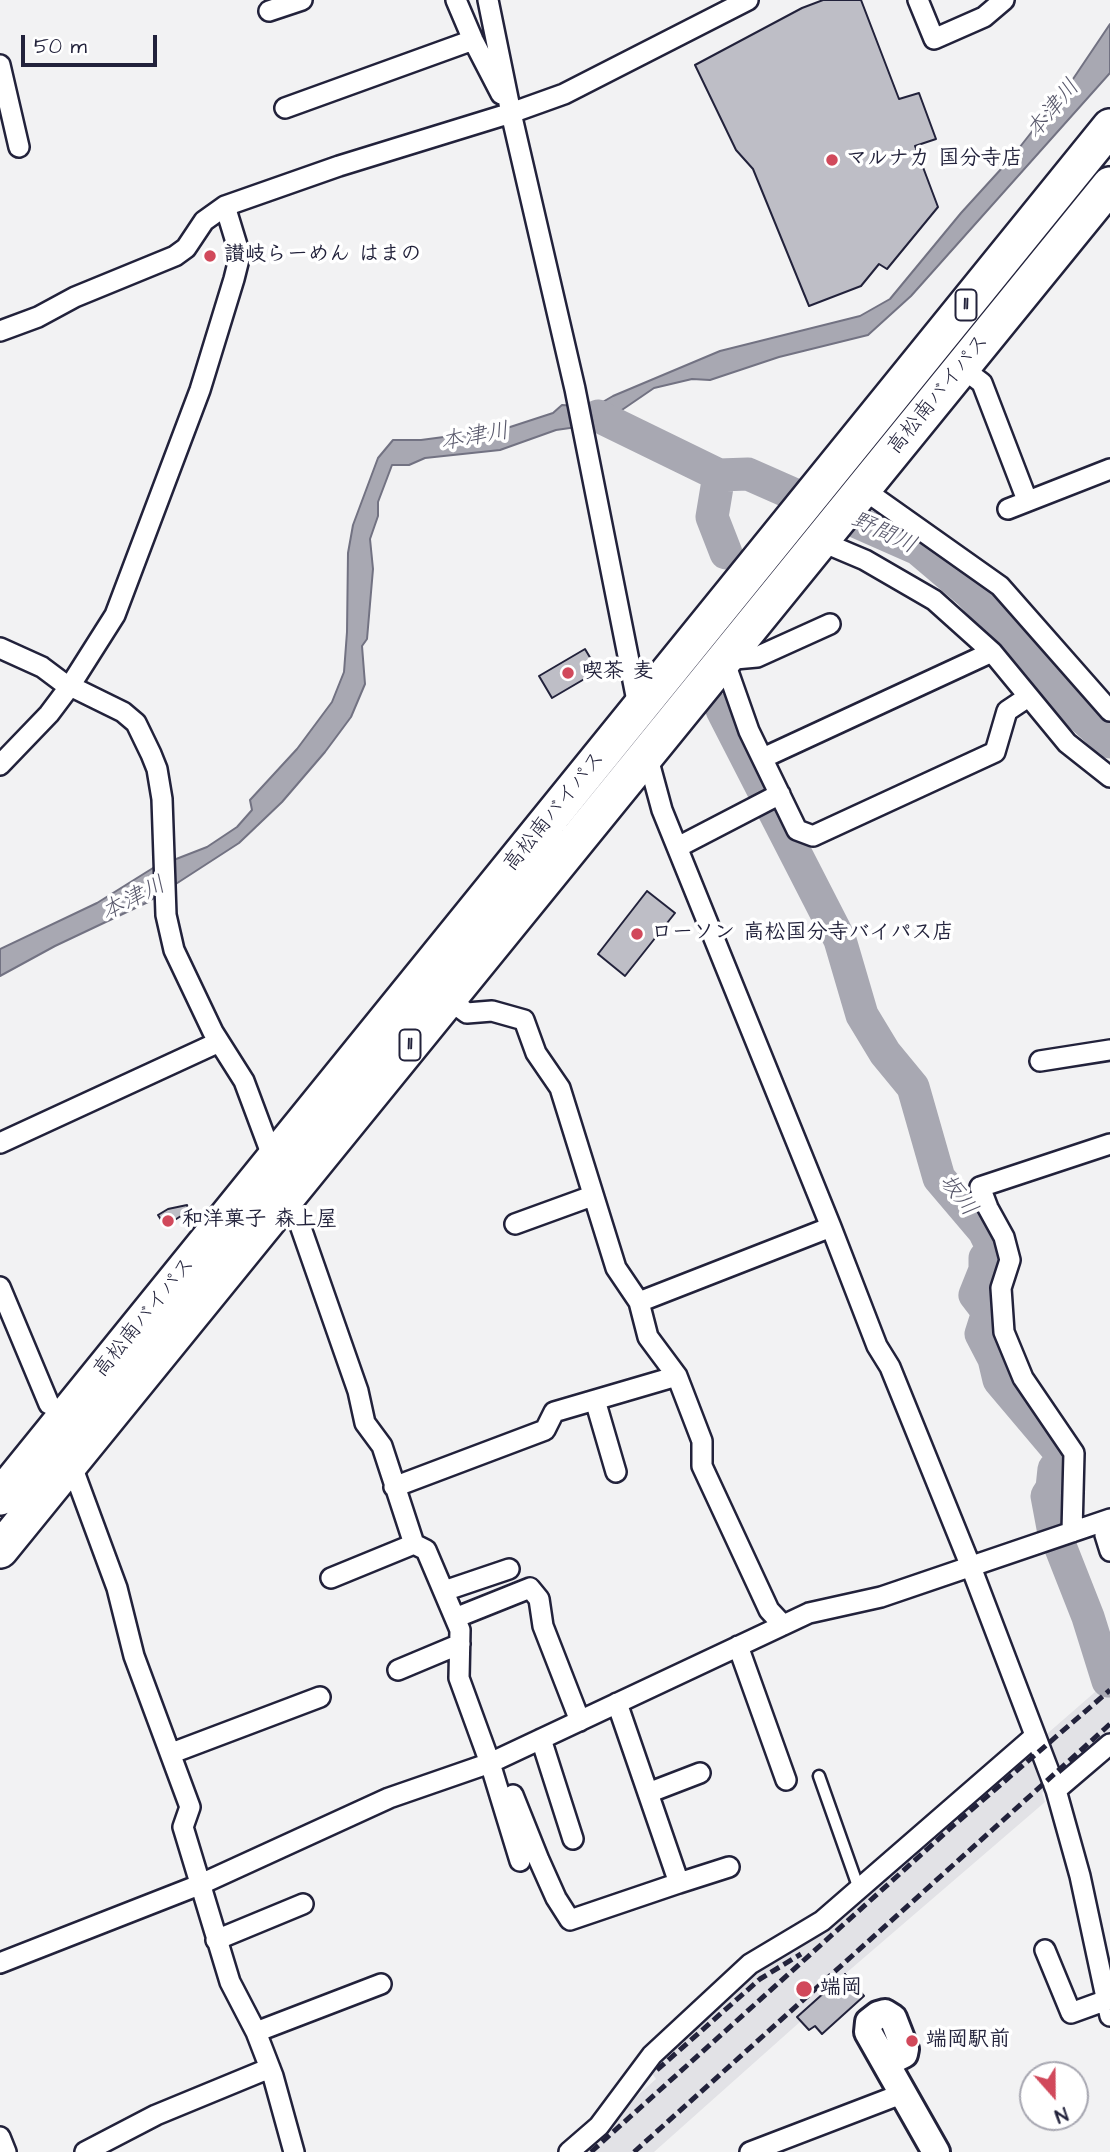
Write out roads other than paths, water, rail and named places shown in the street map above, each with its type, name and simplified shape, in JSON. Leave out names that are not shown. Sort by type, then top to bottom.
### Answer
[{"type":"highway","name":"高松南バイパス","points":[[0,1497],[52,1416],[274,1160],[1110,127]]},
{"type":"highway","name":"高松南バイパス","points":[[0,1550],[1110,185]]},
{"type":"main road","points":[[886,2063],[936,2152]]},
{"type":"street","points":[[269,11],[302,0]]},
{"type":"street","points":[[456,0],[472,40],[511,113]]},
{"type":"street","points":[[488,0],[511,113],[575,389],[647,755],[662,810],[877,1346],[890,1367],[971,1567],[1056,1790],[1080,1876],[1108,2008],[1071,2013],[1045,1950]]},
{"type":"street","points":[[0,331],[38,317],[75,297],[175,256],[186,248],[204,221],[225,206],[339,166],[564,94],[748,0]]},
{"type":"street","points":[[918,0],[934,39],[984,18],[1004,0]]},
{"type":"street","points":[[285,108],[472,40]]},
{"type":"street","points":[[0,65],[19,147]]},
{"type":"street","points":[[0,765],[49,714],[115,615],[200,390],[240,256],[225,206]]},
{"type":"street","points":[[961,367],[982,383],[1027,500]]},
{"type":"street","points":[[1008,509],[1110,469]]},
{"type":"street","points":[[859,493],[1000,586],[1108,704]]},
{"type":"street","points":[[820,541],[865,561],[934,600],[992,652],[1067,743],[1110,777]]},
{"type":"street","points":[[831,624],[757,657],[724,660],[749,731],[762,758],[770,799],[797,830],[813,836],[995,752],[1007,711],[1028,697]]},
{"type":"street","points":[[0,648],[42,667],[70,686],[110,704],[136,723],[157,769],[163,799],[166,915],[174,950],[219,1042],[244,1081],[286,1196],[301,1228],[358,1391],[365,1423],[382,1446],[414,1544],[426,1550],[460,1630],[459,1678],[556,1898],[570,1920],[729,1867]]},
{"type":"street","points":[[762,758],[992,652]]},
{"type":"street","points":[[678,847],[770,799]]},
{"type":"street","points":[[448,999],[467,1013],[492,1012],[524,1020],[536,1053],[560,1088],[616,1268],[639,1301],[648,1338],[677,1376],[702,1441],[702,1466],[769,1610],[783,1625]]},
{"type":"street","points":[[0,1143],[219,1042]]},
{"type":"street","points":[[1040,1061],[1110,1050]]},
{"type":"street","points":[[1062,1536],[1074,1453],[1023,1378],[1004,1332],[1001,1288],[1010,1260],[1004,1237],[988,1208],[980,1186],[1110,1144]]},
{"type":"street","points":[[515,1224],[592,1196]]},
{"type":"street","points":[[639,1301],[831,1227]]},
{"type":"street","points":[[0,1287],[71,1462],[117,1588],[134,1656],[190,1807],[183,1827],[216,1940],[230,1982],[256,2032],[270,2068],[294,2152]]},
{"type":"street","points":[[394,1487],[545,1430],[554,1412],[677,1376]]},
{"type":"street","points":[[594,1400],[616,1472]]},
{"type":"street","points":[[0,1963],[199,1885],[390,1798],[496,1760],[809,1613],[880,1597],[1110,1522]]},
{"type":"street","points":[[1110,1522],[1105,1535],[1110,1550]]},
{"type":"street","points":[[331,1578],[414,1544]]},
{"type":"street","points":[[444,1591],[509,1569]]},
{"type":"street","points":[[455,1618],[530,1588],[539,1599],[543,1626],[580,1721]]},
{"type":"street","points":[[398,1670],[460,1644]]},
{"type":"street","points":[[738,1646],[786,1780]]},
{"type":"street","points":[[172,1753],[320,1697]]},
{"type":"street","points":[[617,1703],[679,1883]]},
{"type":"street","points":[[569,2152],[599,2126],[652,2055],[750,1964],[822,1921],[1035,1736]]},
{"type":"street","points":[[541,1739],[573,1839]]},
{"type":"street","points":[[1056,1790],[1110,1744]]},
{"type":"street","points":[[496,1760],[520,1861]]},
{"type":"street","points":[[648,1793],[700,1773]]},
{"type":"street","points":[[216,1940],[303,1904]]},
{"type":"street","points":[[256,2032],[381,1984]]},
{"type":"street","points":[[85,2152],[156,2115],[270,2068]]},
{"type":"street","points":[[750,2152],[904,2093]]},
{"type":"street","points":[[0,2137],[6,2152]]},
{"type":"lane","points":[[819,1776],[859,1890]]},
{"type":"water","name":"本津川","points":[[1110,24],[1110,73],[911,296],[868,335],[779,357],[710,380],[692,379],[654,388],[616,414],[612,427],[591,425],[556,430],[500,450],[425,458],[409,465],[392,465],[378,502],[378,516],[370,539],[373,569],[367,639],[362,646],[365,684],[351,717],[325,752],[282,802],[239,843],[148,902],[55,946],[0,976],[0,949],[97,903],[153,868],[207,847],[237,827],[252,810],[250,800],[297,749],[332,702],[344,672],[348,553],[353,525],[378,458],[393,440],[421,440],[504,429],[553,413],[562,405],[594,407],[613,396],[720,351],[860,316],[890,299],[961,213],[1012,157],[1071,82]]},
{"type":"waterway","name":"野間川","points":[[598,416],[719,475],[748,474],[918,549],[970,593],[1026,651],[1080,715],[1110,742]]},
{"type":"waterway","name":"坂川","points":[[719,475],[712,517],[726,553]]},
{"type":"waterway","name":"坂川","points":[[722,710],[840,940],[862,1015],[885,1053],[913,1087],[939,1178],[984,1231],[993,1249],[985,1258],[985,1270],[975,1295],[988,1312],[981,1334],[994,1359],[999,1380],[1059,1451],[1060,1462],[1054,1469],[1052,1488],[1047,1496],[1053,1528],[1088,1617],[1108,1681]]},
{"type":"railway","points":[[591,2152],[954,1825],[1110,1690]]},
{"type":"railway","points":[[634,2152],[1110,1724]]},
{"type":"railway","points":[[657,2070],[760,1979],[801,1954]]},
{"type":"place","name":"マルナカ 国分寺店","points":[[832,160]]},
{"type":"place","name":"讃岐らーめん はまの","points":[[210,256]]},
{"type":"place","name":"喫茶 麦","points":[[568,673]]},
{"type":"place","name":"ローソン 高松国分寺バイパス店","points":[[637,934]]},
{"type":"place","name":"和洋菓子 森上屋","points":[[168,1221]]},
{"type":"place","name":"端岡","points":[[804,1989]]},
{"type":"place","name":"端岡駅前","points":[[912,2041]]}]
